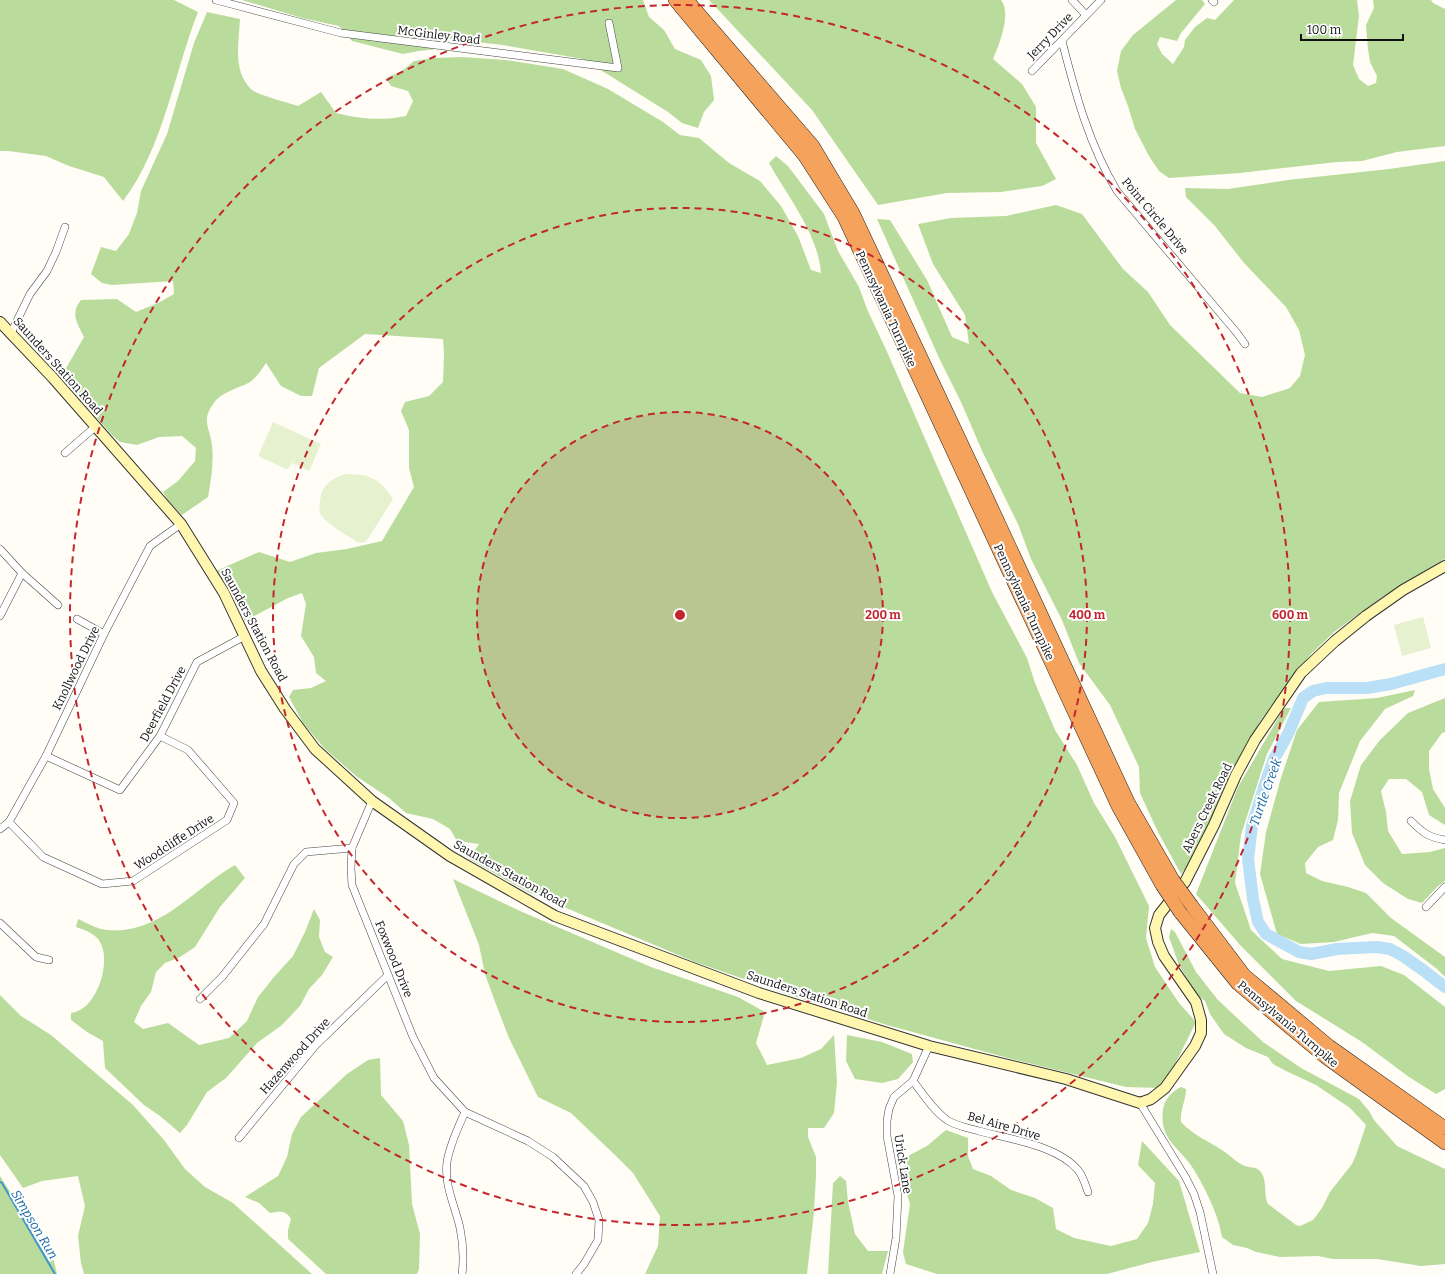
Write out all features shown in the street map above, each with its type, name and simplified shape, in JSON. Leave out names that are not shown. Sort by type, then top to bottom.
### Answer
[{"type":"highway","name":"Pennsylvania Turnpike","points":[[675,0],[804,155],[844,217],[1118,806],[1167,883],[1238,984],[1324,1056],[1445,1143]]},
{"type":"highway","name":"Pennsylvania Turnpike","points":[[687,0],[813,146],[852,214],[981,484],[1167,883]]},
{"type":"highway","name":"Pennsylvania Turnpike","points":[[1186,909],[1244,975],[1329,1046],[1445,1128]]},
{"type":"street","name":"McGinley Road","points":[[216,0],[341,33],[618,68],[609,23]]},
{"type":"street","points":[[1072,0],[1086,15]]},
{"type":"street","name":"Jerry Drive","points":[[1032,71],[1101,0]]},
{"type":"street","name":"Point Circle Drive","points":[[1062,41],[1078,103],[1108,175],[1118,191],[1245,344]]},
{"type":"street","points":[[11,333],[30,294],[47,271],[65,227]]},
{"type":"street","name":"Saunders Station Road","points":[[0,322],[53,378],[180,524],[224,593],[265,678],[285,709],[315,749],[372,801],[450,856],[556,916],[759,994],[929,1046],[1066,1079],[1140,1103]]},
{"type":"street","points":[[65,453],[95,427]]},
{"type":"street","name":"Knollwood Drive","points":[[0,829],[9,822],[46,756],[104,634],[150,546],[180,524]]},
{"type":"street","points":[[0,549],[22,573],[58,605]]},
{"type":"street","name":"Abers Creek Road","points":[[1140,1103],[1151,1098],[1165,1088],[1195,1046],[1201,1033],[1201,1020],[1196,1002],[1164,956],[1158,942],[1155,928],[1159,915],[1185,882],[1255,740],[1301,673],[1366,616],[1403,590],[1445,566]]},
{"type":"street","points":[[0,616],[22,573]]},
{"type":"street","points":[[77,619],[104,634]]},
{"type":"street","name":"Deerfield Drive","points":[[46,756],[120,790],[160,736],[197,662],[245,636]]},
{"type":"street","name":"Woodcliffe Drive","points":[[9,822],[43,857],[102,884],[133,881],[227,820],[234,803],[188,750],[160,736]]},
{"type":"street","name":"Foxwood Drive","points":[[372,801],[352,848],[352,884],[413,1037],[434,1078],[465,1112],[528,1141],[554,1157],[584,1186],[593,1202],[599,1220],[598,1240],[584,1264],[576,1274]]},
{"type":"street","points":[[1411,821],[1427,836],[1445,840]]},
{"type":"street","points":[[200,999],[222,977],[264,924],[294,864],[306,852],[352,848]]},
{"type":"street","points":[[1426,907],[1445,887]]},
{"type":"street","points":[[0,923],[36,957],[49,960]]},
{"type":"street","name":"Hazenwood Drive","points":[[239,1138],[315,1046],[388,975]]},
{"type":"street","name":"Urick Lane","points":[[890,1274],[896,1238],[898,1196],[888,1142],[887,1121],[889,1109],[894,1097],[913,1081],[929,1046]]},
{"type":"street","name":"Bel Aire Drive","points":[[913,1081],[937,1110],[948,1120],[962,1126],[1050,1151],[1069,1161],[1084,1179],[1088,1192]]},
{"type":"street","points":[[1140,1103],[1186,1178],[1194,1194],[1200,1212],[1213,1274]]},
{"type":"street","points":[[462,1274],[462,1245],[448,1185],[447,1162],[454,1138],[465,1112]]},
{"type":"green space","points":[[0,0],[174,0],[198,12],[158,134],[137,180],[123,201],[104,177],[69,166],[46,156],[0,151]]},
{"type":"green space","points":[[242,0],[643,0],[649,17],[664,30],[675,49],[701,60],[711,76],[714,100],[704,112],[698,128],[682,123],[668,112],[583,59],[503,45],[448,39],[436,49],[403,54],[352,41],[339,26],[302,18]]},
{"type":"green space","points":[[709,0],[1001,0],[1004,6],[1005,21],[1001,38],[993,59],[1022,84],[1036,107],[1036,143],[1056,179],[1042,186],[1001,192],[947,193],[878,205],[812,110]]},
{"type":"green space","points":[[1176,0],[1202,0],[1205,4],[1181,33],[1177,41],[1160,37],[1157,44],[1162,54],[1173,64],[1184,47],[1185,40],[1195,27],[1207,18],[1215,20],[1234,0],[1357,0],[1359,16],[1353,65],[1359,79],[1368,86],[1376,83],[1377,76],[1370,62],[1366,25],[1374,8],[1373,0],[1431,0],[1433,3],[1445,9],[1445,146],[1397,152],[1362,161],[1337,162],[1240,173],[1169,178],[1159,171],[1149,156],[1135,129],[1121,88],[1117,71],[1121,51],[1133,35]]},
{"type":"green space","points":[[207,12],[240,19],[238,47],[239,66],[246,83],[252,90],[298,106],[321,92],[336,113],[354,117],[379,119],[406,116],[413,101],[408,91],[391,86],[386,78],[402,71],[414,61],[434,58],[462,57],[506,60],[563,69],[608,89],[663,122],[680,135],[699,138],[729,163],[760,181],[781,206],[798,236],[811,270],[821,273],[819,258],[808,230],[769,163],[776,156],[788,166],[824,214],[838,251],[859,287],[867,309],[992,592],[1027,658],[1035,683],[1055,730],[1077,765],[1094,803],[1115,837],[1149,906],[1146,938],[1155,967],[1179,1003],[1196,1022],[1169,1076],[1159,1088],[1126,1087],[1004,1057],[887,1025],[790,995],[695,962],[528,892],[469,859],[479,844],[457,841],[450,829],[433,819],[406,813],[389,798],[356,776],[325,749],[303,723],[289,697],[293,690],[311,688],[326,681],[316,673],[314,657],[301,636],[306,604],[302,593],[288,598],[245,621],[216,571],[259,552],[290,562],[316,553],[347,549],[382,541],[414,487],[409,468],[409,430],[401,411],[405,402],[429,396],[443,382],[443,339],[365,334],[319,368],[312,396],[301,396],[281,386],[266,363],[250,382],[221,396],[209,410],[207,424],[211,439],[213,458],[208,497],[182,515],[169,502],[163,492],[178,481],[195,461],[196,448],[182,436],[159,437],[137,445],[120,442],[111,434],[61,377],[84,337],[77,323],[75,314],[81,300],[117,299],[136,312],[158,303],[174,294],[173,281],[112,285],[102,283],[91,274],[101,247],[116,251],[129,234],[137,213],[141,191],[167,134],[194,43]]},
{"type":"green space","points":[[1445,161],[1445,559],[1382,597],[1334,632],[1311,654],[1261,720],[1237,764],[1192,861],[1181,874],[1158,832],[1140,793],[1139,767],[1110,705],[1079,663],[1062,620],[1031,559],[1018,524],[940,360],[877,219],[890,220],[927,280],[952,337],[969,344],[965,315],[933,264],[918,224],[951,218],[1006,216],[1056,205],[1082,214],[1123,269],[1148,292],[1170,325],[1240,393],[1262,397],[1290,388],[1300,376],[1305,355],[1299,330],[1286,307],[1244,263],[1215,226],[1186,197],[1185,188],[1228,189],[1288,180],[1389,169]]},
{"type":"green space","points":[[273,422],[321,444],[309,471],[292,463],[302,442],[289,468],[286,469],[260,457],[259,454]]},
{"type":"green space","points":[[345,474],[367,476],[373,479],[383,486],[393,499],[366,542],[357,542],[343,533],[324,519],[320,512],[319,508],[324,487],[331,481]]},
{"type":"green space","points":[[1423,617],[1431,648],[1402,656],[1394,625]]},
{"type":"green space","points":[[1415,690],[1413,696],[1385,709],[1360,741],[1339,793],[1338,820],[1333,840],[1318,847],[1305,863],[1306,873],[1322,881],[1366,893],[1391,918],[1445,957],[1445,977],[1437,969],[1394,936],[1372,933],[1334,942],[1301,944],[1277,934],[1260,874],[1266,832],[1281,778],[1297,730],[1319,702],[1377,698]]},
{"type":"green space","points":[[1445,698],[1445,732],[1442,733],[1429,751],[1429,769],[1433,789],[1445,808],[1445,825],[1429,815],[1422,792],[1406,779],[1389,779],[1381,791],[1386,812],[1388,831],[1402,854],[1430,852],[1445,848],[1445,881],[1422,903],[1408,899],[1383,883],[1365,865],[1352,833],[1350,801],[1361,765],[1380,740],[1408,713]]},
{"type":"green space","points":[[1284,708],[1291,708],[1267,754],[1241,835],[1235,883],[1251,930],[1282,959],[1329,971],[1381,966],[1404,975],[1445,1007],[1445,1089],[1436,1094],[1409,1077],[1362,1042],[1296,1001],[1241,946],[1196,894],[1238,787]]},
{"type":"green space","points":[[235,865],[245,878],[220,907],[195,947],[180,957],[165,963],[156,972],[151,992],[141,1006],[134,1022],[143,1029],[168,1023],[199,1045],[229,1038],[247,1021],[258,997],[293,956],[314,909],[320,920],[319,937],[325,952],[333,957],[322,975],[309,989],[300,1006],[282,1025],[257,1043],[226,1078],[207,1092],[187,1125],[180,1133],[144,1105],[105,1068],[103,1041],[87,1032],[71,1020],[71,1013],[80,1010],[88,1004],[94,996],[99,985],[104,963],[104,953],[97,938],[76,927],[78,919],[107,930],[126,930],[143,925],[160,918]]},
{"type":"green space","points":[[453,879],[520,911],[651,967],[738,997],[765,1012],[756,1043],[767,1065],[801,1058],[821,1049],[834,1035],[837,1082],[834,1113],[824,1128],[808,1128],[808,1137],[816,1157],[816,1176],[814,1212],[807,1274],[645,1274],[658,1246],[660,1216],[633,1173],[616,1156],[571,1113],[538,1097],[509,1038],[485,974],[479,945]]},
{"type":"green space","points":[[1171,929],[1175,932],[1196,972],[1218,1000],[1263,1042],[1301,1068],[1359,1099],[1374,1120],[1397,1146],[1445,1169],[1445,1264],[1421,1266],[1377,1259],[1333,1259],[1318,1256],[1280,1257],[1233,1245],[1222,1237],[1215,1211],[1203,1185],[1188,1162],[1167,1137],[1164,1129],[1164,1106],[1169,1096],[1175,1091],[1181,1087],[1186,1089],[1181,1113],[1181,1122],[1239,1163],[1256,1168],[1260,1171],[1265,1183],[1268,1204],[1296,1225],[1300,1226],[1313,1220],[1322,1208],[1330,1192],[1352,1164],[1366,1125],[1350,1108],[1316,1085],[1273,1064],[1268,1057],[1246,1048],[1224,1034],[1210,1014],[1205,1001],[1197,995],[1179,965],[1169,937]]},
{"type":"green space","points":[[0,995],[21,1016],[51,1035],[133,1105],[164,1140],[185,1169],[205,1187],[233,1203],[312,1274],[84,1274],[81,1263],[78,1236],[85,1206],[78,1176],[42,1181],[23,1188],[0,1155]]},
{"type":"green space","points":[[847,1035],[882,1042],[912,1054],[913,1062],[898,1079],[882,1083],[855,1079],[846,1061]]},
{"type":"green space","points":[[380,1058],[381,1095],[403,1121],[409,1145],[412,1204],[420,1234],[419,1269],[417,1274],[326,1274],[288,1239],[288,1230],[291,1219],[287,1214],[280,1212],[270,1213],[259,1203],[245,1197],[278,1176],[287,1157],[292,1134],[301,1117],[347,1074],[368,1060]]},
{"type":"green space","points":[[946,1130],[968,1138],[968,1156],[973,1169],[991,1176],[1011,1190],[1035,1198],[1053,1208],[1056,1229],[1074,1238],[1111,1246],[1137,1239],[1148,1223],[1153,1204],[1155,1183],[1138,1165],[1142,1141],[1179,1181],[1200,1252],[1152,1262],[1107,1274],[937,1274],[906,1264],[903,1252],[910,1204],[901,1173],[908,1156],[927,1146]]},
{"type":"green space","points":[[0,1176],[54,1261],[57,1274],[0,1274]]},
{"type":"green space","points":[[840,1176],[846,1181],[848,1202],[855,1234],[868,1251],[888,1251],[882,1274],[828,1274],[833,1183]]},
{"type":"waterway","name":"Turtle Creek","points":[[1445,669],[1391,684],[1367,688],[1326,688],[1313,691],[1303,698],[1288,734],[1274,759],[1266,781],[1252,826],[1248,859],[1253,899],[1258,922],[1266,934],[1299,952],[1311,954],[1337,949],[1376,947],[1390,949],[1403,956],[1445,987]]},
{"type":"waterway","name":"Simpson Run","points":[[0,1182],[2,1183],[55,1274]]}]
